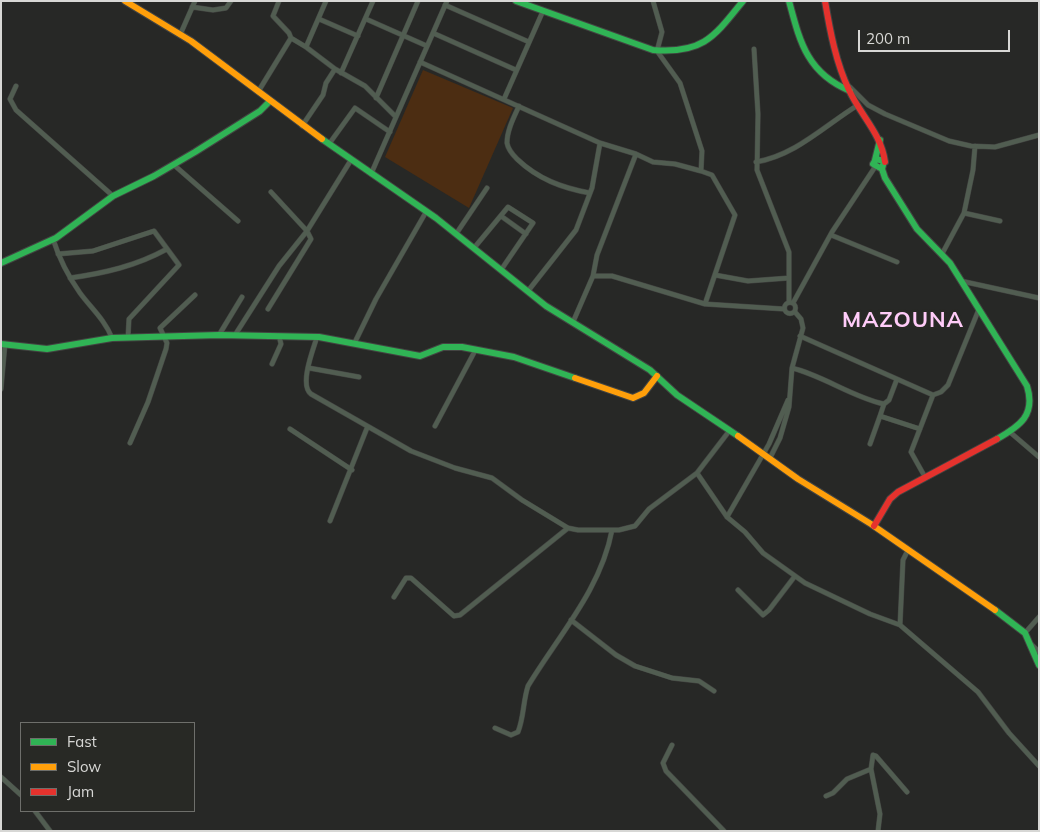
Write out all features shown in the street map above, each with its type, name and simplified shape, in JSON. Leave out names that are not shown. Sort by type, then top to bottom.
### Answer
[{"type":"main road","points":[[516,1],[657,51],[686,50],[704,44],[714,37],[743,1]]},
{"type":"main road","points":[[789,1],[804,48],[816,70],[836,87],[849,88]]},
{"type":"main road","points":[[827,1],[827,13],[837,58],[858,105],[880,139],[879,165],[885,178],[917,229],[942,254],[961,280],[1029,388],[1031,397],[1028,414],[1023,422],[1011,432],[925,477],[890,499],[874,526]]},
{"type":"main road","points":[[130,2],[180,35],[302,126],[426,212],[546,306],[634,359],[657,376],[677,395],[764,453],[798,479],[874,526],[1012,622],[1025,633],[1039,665]]},
{"type":"main road","points":[[1,264],[53,239],[113,196],[174,165],[260,111],[270,101]]},
{"type":"main road","points":[[879,165],[880,139]]},
{"type":"main road","points":[[3,344],[47,349],[112,338],[219,334],[317,337],[355,342],[420,356],[443,347],[476,349],[514,357],[633,398],[644,394],[657,376]]},
{"type":"street","points":[[180,35],[195,1]]},
{"type":"street","points":[[192,7],[213,10],[226,8],[231,1]]},
{"type":"street","points":[[279,1],[272,16],[291,38],[341,73],[365,86],[396,117]]},
{"type":"street","points":[[306,47],[326,1]]},
{"type":"street","points":[[341,73],[373,1]]},
{"type":"street","points":[[376,98],[418,1]]},
{"type":"street","points":[[653,1],[662,32],[657,51],[680,83],[702,151],[701,171]]},
{"type":"street","points":[[371,174],[446,3],[529,42]]},
{"type":"street","points":[[504,99],[543,11]]},
{"type":"street","points":[[319,19],[358,36]]},
{"type":"street","points":[[366,19],[427,46]]},
{"type":"street","points":[[433,33],[516,70]]},
{"type":"street","points":[[258,92],[291,38]]},
{"type":"street","points":[[754,49],[758,122],[757,170],[788,252],[791,303],[795,306],[795,312],[801,319],[803,328],[792,368],[788,400],[789,407],[780,438],[770,458]]},
{"type":"street","points":[[420,62],[600,143],[636,154],[654,162],[675,164],[712,175],[735,215],[705,304]]},
{"type":"street","points":[[302,126],[323,95],[326,83],[335,69]]},
{"type":"street","points":[[16,86],[10,99],[16,110],[113,196]]},
{"type":"street","points":[[849,88],[868,105],[949,141],[975,146],[995,146],[1039,135]]},
{"type":"street","points":[[756,162],[773,159],[793,151],[819,130],[858,105]]},
{"type":"street","points":[[519,106],[508,134],[507,145],[513,154],[530,170],[551,183],[590,193]]},
{"type":"street","points":[[329,144],[355,108],[390,132]]},
{"type":"street","points":[[528,291],[576,230],[590,193],[600,143]]},
{"type":"street","points":[[942,254],[964,214],[969,179],[973,170],[975,146]]},
{"type":"street","points":[[573,322],[593,276],[597,255],[636,154]]},
{"type":"street","points":[[234,335],[279,266],[307,231],[351,160]]},
{"type":"street","points":[[174,165],[238,221]]},
{"type":"street","points":[[784,309],[786,304],[791,303],[831,235],[879,165]]},
{"type":"street","points":[[456,234],[487,188]]},
{"type":"street","points":[[268,309],[311,242],[307,231],[271,192]]},
{"type":"street","points":[[474,248],[508,206],[533,223],[501,270]]},
{"type":"street","points":[[355,342],[376,299],[426,212]]},
{"type":"street","points":[[964,214],[1000,221]]},
{"type":"street","points":[[501,216],[526,234]]},
{"type":"street","points":[[58,254],[93,251],[154,231],[178,265],[129,319],[128,337]]},
{"type":"street","points":[[831,235],[897,262]]},
{"type":"street","points":[[53,239],[70,278],[108,327],[112,338]]},
{"type":"street","points":[[70,278],[112,272],[150,258],[167,249]]},
{"type":"street","points":[[715,275],[748,281],[789,278]]},
{"type":"street","points":[[593,276],[612,276],[705,304],[784,309],[790,314],[795,312]]},
{"type":"street","points":[[961,280],[1039,298]]},
{"type":"street","points":[[130,443],[148,402],[166,349],[167,343],[160,331],[162,326],[195,296]]},
{"type":"street","points":[[219,334],[242,297]]},
{"type":"street","points":[[800,336],[933,395],[941,392],[948,385],[979,309]]},
{"type":"street","points":[[272,364],[281,344],[279,336]]},
{"type":"street","points":[[317,337],[305,383],[307,391],[367,428],[429,459],[476,475],[492,478],[522,500],[568,528],[594,531],[635,526],[649,509],[697,473],[730,430]]},
{"type":"street","points":[[1,389],[3,344]]},
{"type":"street","points":[[435,426],[476,349]]},
{"type":"street","points":[[308,368],[359,377]]},
{"type":"street","points":[[792,368],[811,372],[857,394],[884,404]]},
{"type":"street","points":[[870,444],[884,404],[889,400],[897,380]]},
{"type":"street","points":[[925,477],[910,452],[933,395]]},
{"type":"street","points":[[727,517],[764,453],[788,400]]},
{"type":"street","points":[[880,416],[920,429]]},
{"type":"street","points":[[330,521],[352,470],[367,428]]},
{"type":"street","points":[[290,429],[352,470]]},
{"type":"street","points":[[1011,432],[1039,457]]},
{"type":"street","points":[[697,473],[727,517],[745,532],[763,553],[804,583],[870,614],[900,625],[978,692],[1039,766]]},
{"type":"street","points":[[394,597],[406,578],[411,578],[457,616],[568,528]]},
{"type":"street","points":[[495,728],[511,735],[518,732],[522,722],[528,686],[597,578],[609,549],[612,530]]},
{"type":"street","points":[[900,625],[903,560],[908,550]]},
{"type":"street","points":[[738,590],[763,615],[795,576]]},
{"type":"street","points":[[1025,633],[1039,616]]},
{"type":"street","points":[[570,620],[616,655],[635,666],[672,678],[699,681],[714,691]]},
{"type":"street","points":[[1030,642],[1039,652]]},
{"type":"street","points":[[672,746],[663,763],[666,771],[724,831]]},
{"type":"street","points":[[878,831],[880,814],[870,769],[873,755],[875,754],[907,792]]},
{"type":"street","points":[[826,796],[833,793],[848,779],[870,769]]},
{"type":"street","points":[[1,777],[20,794]]},
{"type":"street","points":[[37,812],[50,831]]},
{"type":"shaded area","points":[[423,70],[513,108],[469,208],[385,157]]},
{"type":"traffic: fast","points":[[516,1],[653,50],[670,51],[696,46],[706,41],[724,24],[743,1]]},
{"type":"traffic: fast","points":[[789,1],[797,30],[808,55],[824,75],[835,84],[850,91]]},
{"type":"traffic: fast","points":[[1,263],[56,238],[113,196],[154,176],[195,152],[260,111],[270,101]]},
{"type":"traffic: fast","points":[[322,139],[436,218],[546,306],[650,370],[677,395],[738,436]]},
{"type":"traffic: fast","points":[[875,160],[880,140]]},
{"type":"traffic: fast","points":[[882,169],[873,164],[876,159],[884,161],[882,169],[885,178],[917,229],[950,263],[1027,386],[1029,396],[1028,412],[1019,424],[997,439]]},
{"type":"traffic: fast","points":[[1,344],[47,349],[112,338],[219,335],[319,337],[420,356],[443,347],[462,347],[514,357],[575,378]]},
{"type":"traffic: fast","points":[[995,610],[1025,633],[1039,665]]},
{"type":"traffic: slow","points":[[125,1],[191,41],[322,139]]},
{"type":"traffic: slow","points":[[575,378],[633,398],[644,393],[657,376]]},
{"type":"traffic: slow","points":[[738,436],[798,479],[871,524],[995,610]]},
{"type":"traffic: jam","points":[[825,1],[834,47],[844,80],[875,133],[885,162]]},
{"type":"traffic: jam","points":[[874,526],[890,499],[898,492],[997,439]]},
{"type":"district","name":"MAZOUNA","points":[[903,320]]}]
